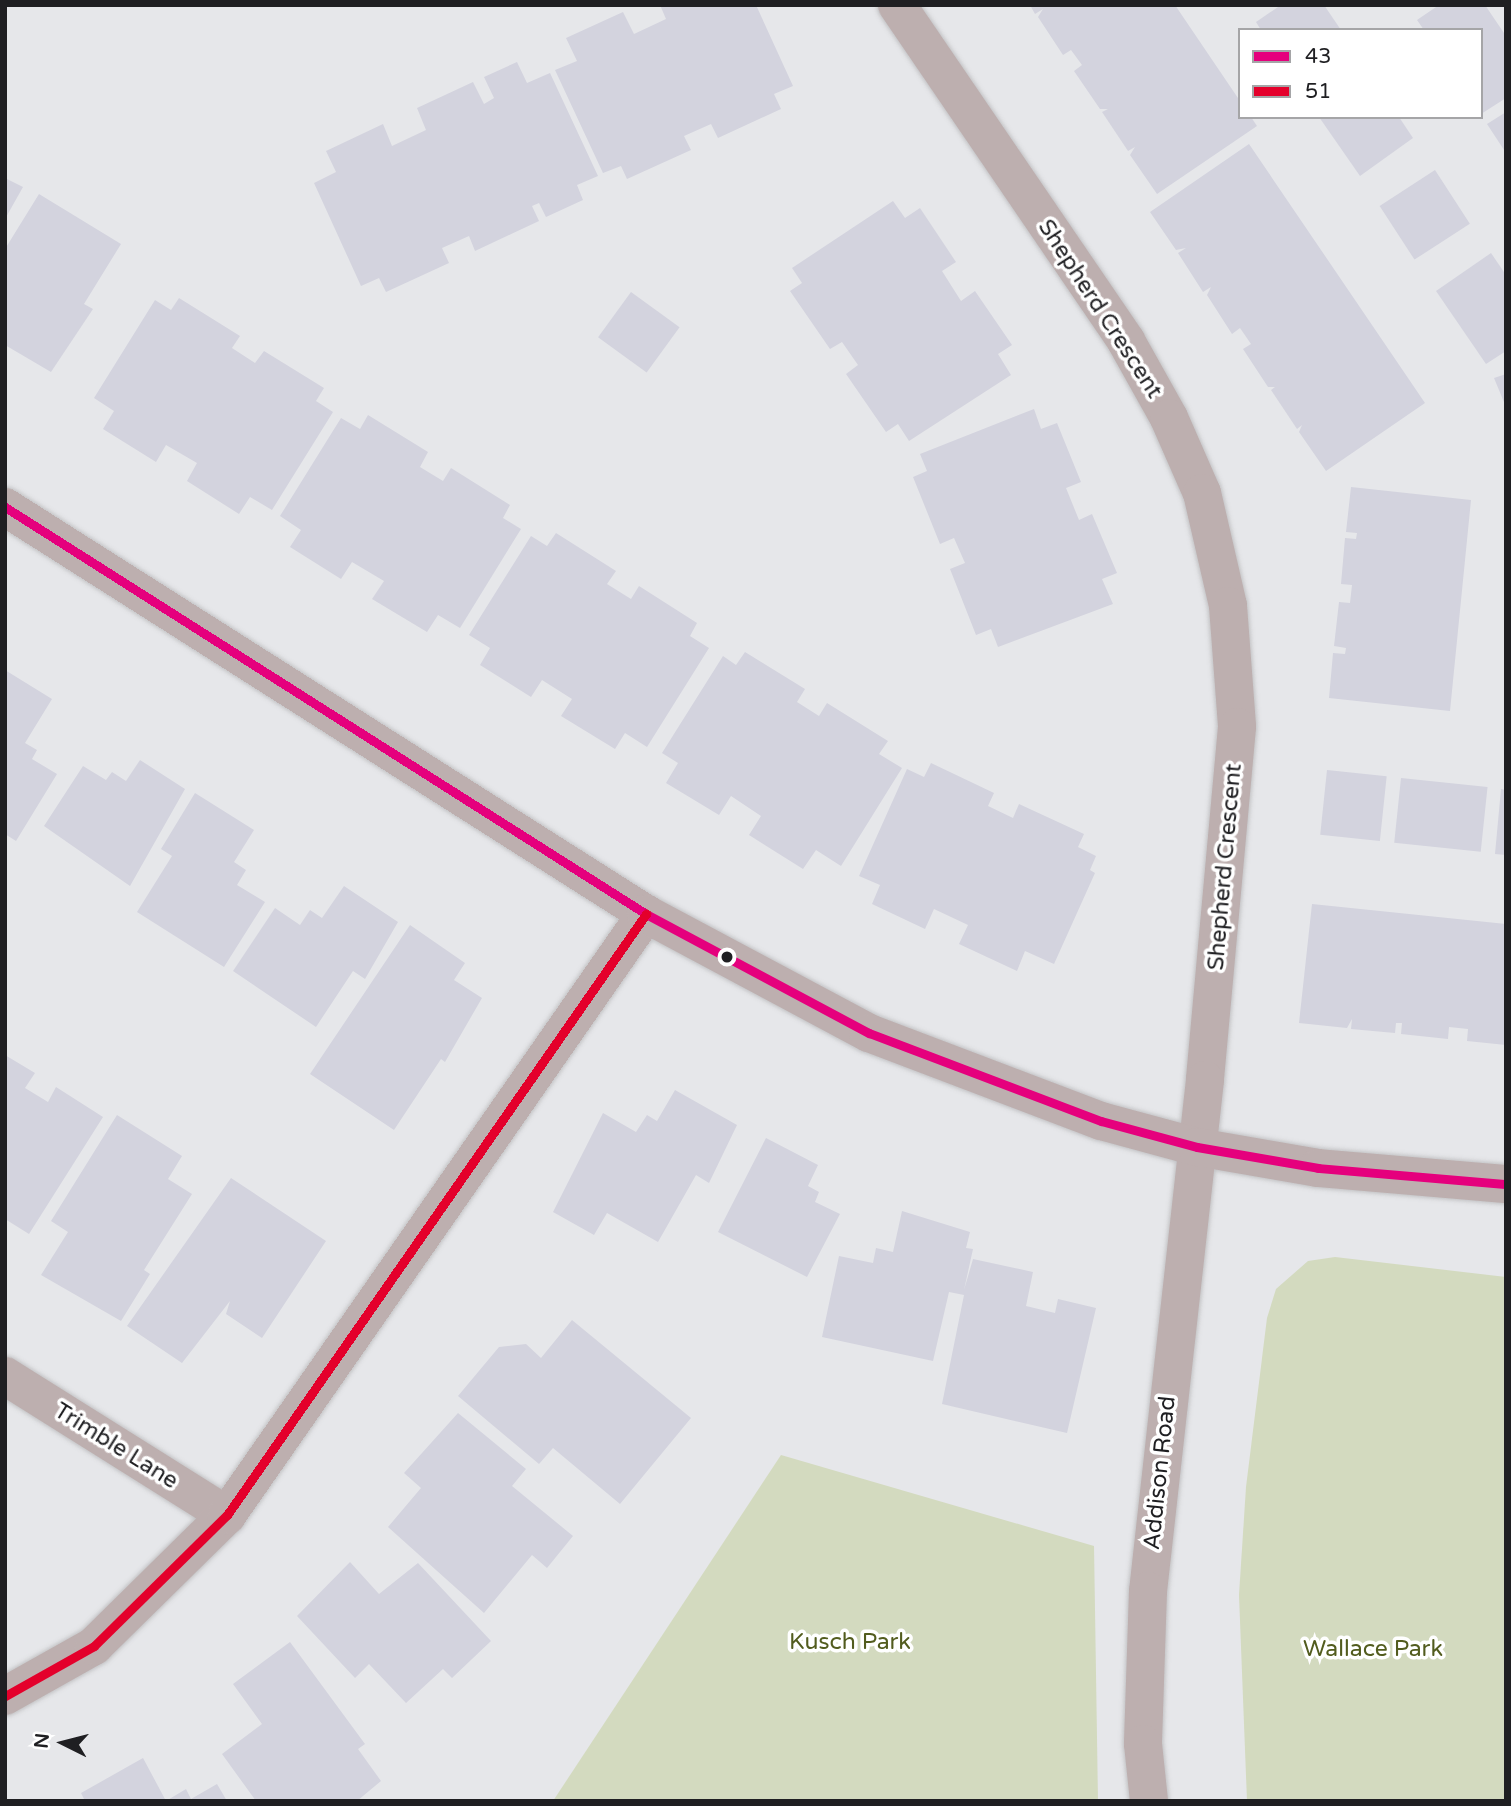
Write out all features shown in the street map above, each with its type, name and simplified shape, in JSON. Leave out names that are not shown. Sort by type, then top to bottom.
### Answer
[{"type":"street","name":"Shepherd Crescent","points":[[897,5],[1126,341],[1169,418],[1202,493],[1228,606],[1237,727],[1197,1147]]},
{"type":"street","points":[[5,507],[646,914],[893,1043],[1101,1121],[1197,1147],[1318,1168],[1506,1184]]},
{"type":"street","points":[[5,1696],[94,1646],[227,1516],[646,914]]},
{"type":"street","name":"Addison Road","points":[[1149,1801],[1143,1744],[1148,1591],[1197,1147]]},
{"type":"street","name":"Trimble Lane","points":[[5,1376],[227,1516]]},
{"type":"green space","name":"Wallace Park","points":[[1335,1257],[1506,1277],[1506,1801],[1247,1801],[1239,1595],[1246,1487],[1267,1318],[1276,1289],[1308,1261]]},
{"type":"green space","name":"Kusch Park","points":[[781,1455],[1094,1546],[1098,1801],[553,1801]]},
{"type":"building","points":[[660,5],[756,5],[793,86],[774,94],[781,109],[718,138],[711,124],[684,136],[691,150],[627,179],[621,166],[603,173],[555,70],[577,61],[566,38],[623,12],[634,34],[666,19]]},
{"type":"building","points":[[1030,5],[1175,5],[1238,98],[1238,119],[1252,119],[1257,126],[1157,194],[1130,155],[1135,147],[1128,151],[1102,112],[1108,109],[1100,109],[1074,71],[1082,65],[1071,50],[1063,55],[1038,17],[1043,9],[1035,14]]},
{"type":"building","points":[[1281,5],[1324,5],[1340,28],[1260,28],[1256,22]]},
{"type":"building","points":[[1439,5],[1485,5],[1506,36],[1506,98],[1483,113],[1483,28],[1423,28],[1417,20]]},
{"type":"building","points":[[517,62],[527,83],[550,73],[598,176],[577,185],[583,200],[546,217],[539,203],[532,206],[539,221],[475,251],[469,236],[442,248],[449,263],[386,292],[379,278],[361,286],[314,183],[336,172],[326,151],[383,124],[392,146],[426,130],[417,108],[473,82],[484,104],[494,98],[484,77]]},
{"type":"building","points":[[1506,112],[1506,153],[1487,124]]},
{"type":"building","points":[[1320,119],[1400,119],[1413,138],[1360,176]]},
{"type":"building","points":[[1249,144],[1425,403],[1326,471],[1299,432],[1302,425],[1297,429],[1271,390],[1275,387],[1268,387],[1243,349],[1251,344],[1240,328],[1232,334],[1207,295],[1211,287],[1203,292],[1178,253],[1186,248],[1176,250],[1150,212]]},
{"type":"building","points":[[1435,170],[1470,224],[1415,260],[1380,206]]},
{"type":"building","points":[[5,178],[23,187],[5,219]]},
{"type":"building","points":[[39,194],[121,244],[84,304],[93,309],[51,372],[5,345],[5,249]]},
{"type":"building","points":[[893,201],[905,218],[920,208],[956,262],[942,271],[961,301],[975,291],[1012,345],[998,354],[1011,375],[909,441],[898,424],[886,432],[846,374],[858,365],[842,342],[830,349],[790,291],[802,283],[792,268]]},
{"type":"building","points":[[1491,253],[1506,275],[1506,351],[1486,364],[1436,291]]},
{"type":"building","points":[[631,292],[680,327],[647,373],[598,337]]},
{"type":"building","points":[[179,298],[240,336],[232,348],[255,363],[264,351],[324,388],[316,401],[333,412],[272,510],[250,497],[239,514],[187,481],[197,463],[166,445],[156,462],[103,429],[114,411],[94,398],[155,300],[171,310]]},
{"type":"building","points":[[1506,374],[1506,407],[1494,378]]},
{"type":"building","points":[[1034,409],[1041,429],[1057,423],[1081,482],[1066,488],[1079,520],[1092,514],[1117,573],[1102,579],[1113,604],[998,647],[991,629],[976,635],[950,569],[965,563],[954,538],[940,544],[913,477],[927,471],[920,454]]},
{"type":"building","points":[[368,415],[428,452],[420,467],[443,481],[451,468],[510,505],[503,518],[521,529],[460,628],[438,615],[427,632],[372,599],[384,581],[352,562],[341,579],[290,547],[301,530],[280,516],[341,418],[360,429]]},
{"type":"building","points":[[1351,487],[1471,500],[1450,711],[1329,698],[1333,653],[1345,654],[1346,648],[1334,646],[1339,602],[1350,603],[1352,585],[1341,584],[1345,538],[1356,539],[1357,533],[1346,532]]},
{"type":"building","points":[[556,533],[616,571],[607,584],[631,599],[639,586],[697,623],[690,636],[709,648],[647,747],[625,733],[615,749],[561,716],[572,699],[542,680],[531,697],[480,665],[490,648],[469,635],[531,536],[547,546]]},
{"type":"building","points":[[745,652],[805,689],[797,702],[819,716],[827,703],[888,741],[879,754],[902,768],[841,866],[816,850],[803,869],[749,835],[761,816],[731,796],[719,815],[666,783],[678,763],[662,753],[723,656],[736,665]]},
{"type":"building","points":[[5,670],[52,699],[25,743],[37,750],[32,759],[57,774],[16,841],[5,834]]},
{"type":"building","points":[[140,760],[185,789],[130,886],[44,826],[83,766],[106,780],[112,772],[126,781]]},
{"type":"building","points":[[931,763],[994,793],[988,806],[1013,818],[1019,804],[1084,834],[1078,847],[1096,856],[1090,870],[1095,873],[1054,964],[1025,951],[1017,971],[959,944],[968,925],[934,909],[925,929],[872,904],[880,885],[859,876],[907,769],[924,777]]},
{"type":"building","points":[[1327,770],[1387,776],[1380,841],[1320,835]]},
{"type":"building","points":[[1401,778],[1488,787],[1481,852],[1394,843]]},
{"type":"building","points":[[1501,789],[1506,790],[1506,855],[1495,854]]},
{"type":"building","points":[[195,793],[254,830],[234,862],[246,870],[237,885],[265,902],[224,967],[137,912],[172,856],[161,849]]},
{"type":"building","points":[[344,886],[398,922],[365,979],[353,971],[316,1027],[233,971],[275,908],[300,925],[310,910],[322,918]]},
{"type":"building","points":[[1312,904],[1506,924],[1506,1045],[1467,1041],[1468,1029],[1449,1027],[1448,1039],[1401,1034],[1402,1023],[1396,1023],[1395,1033],[1351,1029],[1352,1019],[1347,1028],[1299,1023]]},
{"type":"building","points":[[410,925],[465,963],[454,980],[482,998],[445,1062],[441,1059],[394,1130],[310,1074]]},
{"type":"building","points":[[5,1055],[35,1073],[25,1088],[48,1102],[56,1087],[103,1117],[29,1234],[5,1219]]},
{"type":"building","points":[[675,1090],[737,1125],[709,1183],[696,1175],[658,1242],[607,1213],[594,1235],[553,1212],[603,1113],[636,1132],[647,1115],[657,1121]]},
{"type":"building","points":[[117,1115],[182,1156],[168,1179],[192,1194],[144,1270],[150,1274],[121,1321],[41,1275],[68,1232],[51,1221]]},
{"type":"building","points":[[766,1138],[818,1165],[808,1186],[819,1192],[815,1202],[840,1214],[807,1277],[718,1232]]},
{"type":"building","points":[[231,1178],[326,1241],[262,1338],[226,1314],[230,1301],[182,1363],[127,1326]]},
{"type":"building","points":[[902,1211],[970,1232],[966,1248],[973,1249],[964,1290],[973,1259],[1033,1272],[1026,1306],[1055,1313],[1058,1299],[1096,1308],[1067,1433],[942,1404],[964,1295],[949,1292],[933,1361],[822,1337],[839,1256],[873,1263],[876,1248],[893,1252]]},
{"type":"building","points":[[572,1320],[691,1418],[620,1504],[553,1448],[539,1464],[458,1396],[499,1347],[526,1344],[541,1358]]},
{"type":"building","points":[[458,1413],[526,1469],[512,1486],[573,1536],[547,1568],[532,1555],[484,1613],[388,1527],[421,1488],[404,1473]]},
{"type":"building","points":[[350,1562],[379,1594],[418,1563],[491,1641],[452,1678],[443,1669],[406,1703],[369,1664],[355,1678],[297,1616]]},
{"type":"building","points":[[290,1642],[365,1744],[358,1749],[381,1781],[357,1801],[256,1801],[222,1754],[262,1724],[233,1684]]},
{"type":"building","points":[[143,1758],[166,1801],[85,1801],[81,1793]]},
{"type":"building","points":[[217,1784],[227,1801],[166,1801],[186,1789],[191,1799]]},
{"type":"transit line","name":"43","points":[[5,507],[646,914],[869,1033],[1101,1121],[1197,1147],[1318,1168],[1506,1184]]},
{"type":"transit line","name":"51","points":[[5,1696],[94,1646],[227,1515],[646,914]]}]
